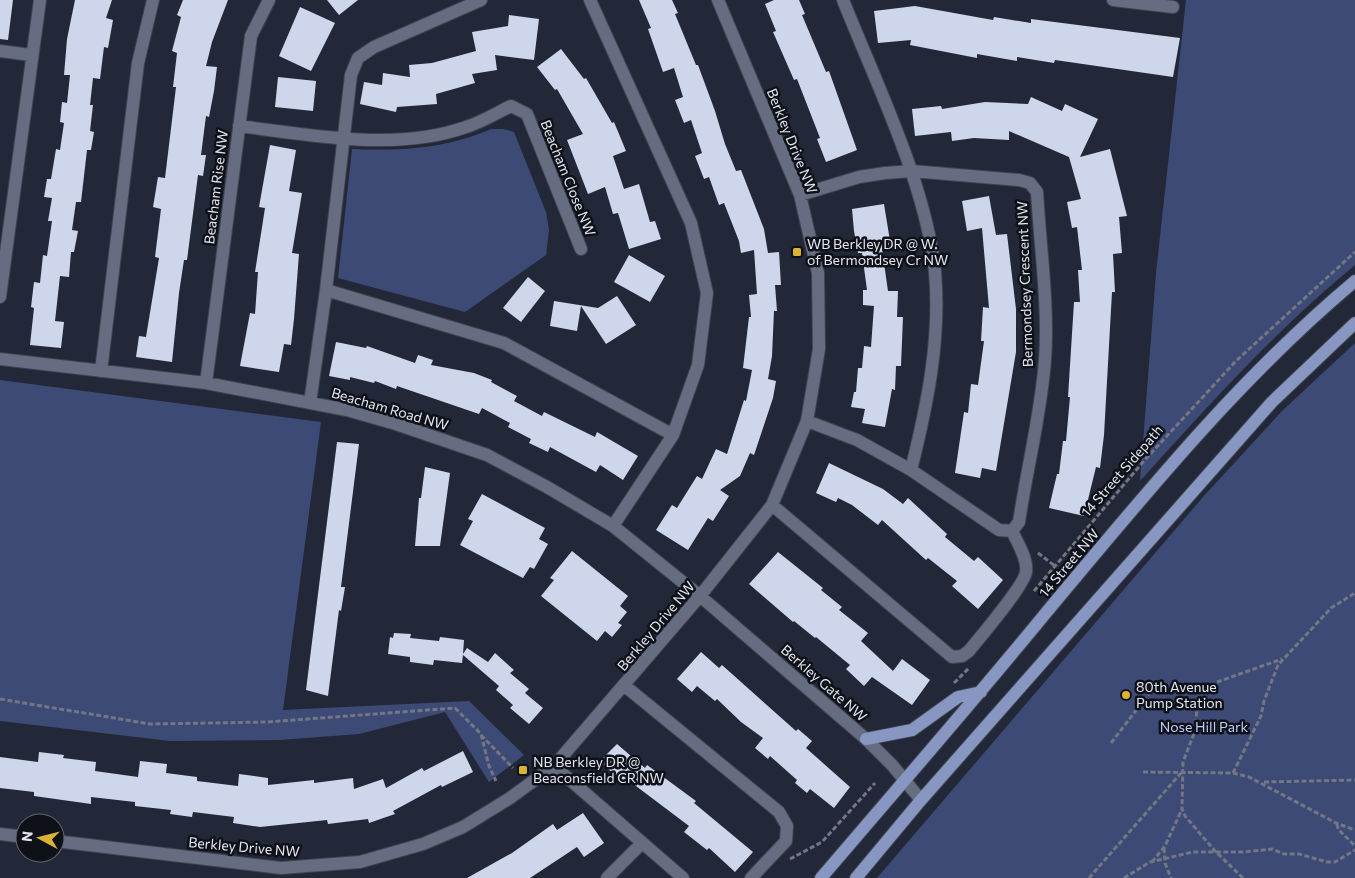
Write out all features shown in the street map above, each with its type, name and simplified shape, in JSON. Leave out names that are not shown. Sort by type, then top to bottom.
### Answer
[{"type":"main road","name":"14 Street NW","points":[[821,878],[981,692],[1144,495],[1240,389],[1313,316],[1355,281]]},
{"type":"main road","points":[[856,878],[921,800],[1272,402],[1355,324]]},
{"type":"main road","points":[[866,739],[912,730],[958,697],[981,692]]},
{"type":"street","points":[[0,297],[31,55],[40,0]]},
{"type":"street","points":[[101,372],[138,62],[152,0]]},
{"type":"street","name":"Beacham Rise NW","points":[[206,383],[251,36],[269,0]]},
{"type":"street","points":[[310,402],[326,290],[351,75],[358,58],[374,46],[482,0]]},
{"type":"street","points":[[590,0],[691,223],[707,293],[698,365],[673,435],[613,526]]},
{"type":"street","name":"Berkley Drive NW","points":[[65,842],[318,872],[400,852],[463,827],[554,766],[625,686],[772,505],[807,421],[819,349],[818,273],[800,195],[718,0]]},
{"type":"street","points":[[843,0],[912,171],[926,221],[935,272],[935,338],[928,403],[911,470]]},
{"type":"street","points":[[1114,0],[1173,7]]},
{"type":"street","points":[[0,51],[31,55]]},
{"type":"street","name":"Beacham Close NW","points":[[239,126],[344,139],[418,138],[466,128],[511,106],[527,114],[581,249]]},
{"type":"street","name":"Bermondsey Crescent NW","points":[[800,195],[859,177],[912,171],[1019,180],[1030,183],[1037,192],[1045,359],[1037,424],[1019,522],[1012,531]]},
{"type":"street","points":[[326,290],[504,343],[673,435]]},
{"type":"street","name":"Beacham Road NW","points":[[0,359],[206,383],[310,402],[396,424],[487,455],[547,487],[613,526],[700,596]]},
{"type":"street","points":[[772,505],[952,657],[962,656],[969,651],[1001,611],[1026,572],[1025,561],[1012,531],[999,530],[911,470],[857,440],[807,421]]},
{"type":"street","name":"Berkley Gate NW","points":[[700,596],[866,739],[905,779],[921,800]]},
{"type":"street","points":[[625,686],[779,812],[787,826],[786,841],[751,878]]},
{"type":"street","points":[[554,766],[683,878]]},
{"type":"street","points":[[0,834],[15,836]]},
{"type":"street","points":[[607,878],[642,843]]},
{"type":"path","name":"14 Street Sidepath","points":[[1032,593],[1143,462],[1236,361],[1355,252]]},
{"type":"path","points":[[1233,773],[1261,716],[1278,665],[1282,659],[1331,608],[1355,593]]},
{"type":"path","points":[[1152,862],[1164,848],[1182,809],[1182,772],[1195,731],[1198,697],[1201,690],[1222,680],[1282,659]]},
{"type":"path","points":[[952,684],[970,667]]},
{"type":"path","points":[[1111,743],[1151,691],[1146,686],[1145,688]]},
{"type":"path","points":[[0,699],[150,724],[267,722],[455,708],[513,768]]},
{"type":"path","points":[[481,734],[489,766],[496,781]]},
{"type":"path","points":[[1142,772],[1233,773],[1262,782],[1336,823],[1355,830]]},
{"type":"path","points":[[1089,878],[1182,772]]},
{"type":"path","points":[[1262,782],[1355,780]]},
{"type":"path","points":[[786,861],[822,842],[875,782]]},
{"type":"path","points":[[1182,809],[1215,851],[1243,878]]},
{"type":"path","points":[[1336,823],[1338,829],[1355,846]]},
{"type":"path","points":[[1164,848],[1164,859],[1172,878]]},
{"type":"path","points":[[1124,878],[1152,862],[1194,852],[1277,850],[1284,854],[1299,854],[1327,862],[1335,862],[1355,850]]},
{"type":"path","points":[[1158,860],[1166,865]]},
{"type":"green space","points":[[1186,0],[1355,0],[1355,265],[1270,342],[1140,481],[1156,273]]},
{"type":"green space","points":[[491,129],[504,129],[514,132],[546,212],[549,230],[546,255],[465,312],[338,278],[352,149],[389,150],[440,145],[474,136]]},
{"type":"green space","name":"Nose Hill Park","points":[[1355,343],[1355,878],[877,878],[1203,497],[1282,411]]},
{"type":"green space","points":[[0,380],[321,422],[283,710],[469,701],[524,755],[489,782],[445,712],[359,734],[280,740],[170,741],[0,721]]},
{"type":"building","points":[[0,0],[13,0],[8,40],[0,39]]},
{"type":"building","points":[[75,0],[112,0],[106,18],[113,20],[108,48],[104,47],[100,79],[93,78],[90,105],[93,105],[90,131],[94,132],[91,150],[87,150],[81,202],[76,202],[72,230],[78,231],[74,252],[71,252],[69,277],[60,276],[55,321],[64,322],[61,348],[30,345],[34,308],[31,307],[34,282],[40,283],[43,255],[47,256],[52,221],[48,221],[52,198],[44,197],[47,179],[51,179],[56,149],[60,150],[64,123],[60,122],[62,102],[67,103],[70,75],[64,75],[67,39]]},
{"type":"building","points":[[183,0],[228,0],[212,42],[206,66],[217,67],[209,117],[206,116],[201,155],[206,155],[203,176],[198,175],[187,260],[184,260],[172,362],[136,357],[139,336],[146,337],[159,258],[155,257],[161,209],[153,207],[158,177],[165,178],[176,87],[173,87],[177,53],[172,51],[181,17],[177,15]]},
{"type":"building","points":[[327,0],[358,0],[339,15]]},
{"type":"building","points":[[639,0],[672,0],[678,13],[675,14],[696,65],[698,65],[725,144],[736,171],[741,170],[764,229],[768,253],[779,252],[781,285],[775,285],[777,311],[774,311],[772,356],[768,379],[776,381],[773,398],[754,455],[750,453],[740,476],[720,490],[729,496],[713,521],[708,518],[688,550],[656,530],[672,505],[677,508],[697,476],[702,479],[716,449],[727,454],[744,400],[746,401],[752,370],[743,368],[749,317],[751,317],[749,295],[757,294],[754,250],[741,253],[739,241],[724,203],[719,205],[709,177],[704,179],[695,156],[702,153],[691,120],[684,123],[675,100],[683,97],[674,68],[663,72],[648,29],[651,28]]},
{"type":"building","points":[[774,0],[799,0],[805,14],[802,15],[826,72],[829,71],[857,150],[826,162],[817,139],[820,138],[797,79],[794,80],[773,32],[776,31],[765,4]]},
{"type":"building","points":[[915,6],[993,20],[994,17],[1031,23],[1031,19],[1180,38],[1173,77],[1055,60],[1054,63],[1017,57],[1017,61],[977,54],[977,58],[910,45],[911,40],[878,43],[874,11]]},
{"type":"building","points":[[300,7],[335,23],[311,71],[279,56]]},
{"type":"building","points":[[509,15],[539,19],[534,60],[495,55],[497,70],[472,74],[475,83],[436,94],[437,104],[397,107],[396,112],[360,104],[364,82],[382,85],[383,73],[410,77],[409,65],[432,63],[476,51],[472,32],[508,26]]},
{"type":"building","points":[[561,49],[584,79],[586,78],[612,123],[614,122],[626,151],[613,156],[624,189],[639,184],[650,222],[655,221],[661,239],[629,249],[618,213],[613,214],[605,187],[588,194],[567,140],[583,134],[557,89],[555,90],[537,67]]},
{"type":"building","points":[[278,77],[316,81],[313,111],[275,107]]},
{"type":"building","points":[[1031,97],[1062,111],[1065,104],[1098,119],[1080,157],[1110,149],[1127,216],[1119,217],[1122,253],[1113,254],[1115,292],[1112,292],[1104,435],[1100,468],[1096,467],[1084,516],[1049,508],[1057,474],[1059,474],[1063,441],[1066,441],[1074,302],[1080,302],[1078,270],[1082,270],[1077,227],[1072,228],[1067,202],[1081,199],[1069,157],[1009,131],[1009,140],[974,138],[952,141],[951,132],[915,136],[912,109],[941,106],[942,109],[985,102],[1028,104]]},
{"type":"building","points":[[270,145],[296,150],[289,191],[302,193],[292,253],[299,254],[291,345],[284,344],[279,372],[240,366],[250,313],[255,314],[258,272],[255,272],[265,208],[259,207]]},
{"type":"building","points":[[989,196],[996,235],[1007,234],[1016,309],[1016,352],[996,471],[982,468],[980,478],[955,473],[964,412],[968,413],[971,384],[978,385],[984,341],[981,341],[983,307],[989,308],[982,228],[967,231],[962,201]]},
{"type":"building","points":[[884,204],[891,247],[882,249],[888,291],[898,291],[897,317],[903,317],[901,366],[896,366],[895,390],[892,389],[885,427],[862,423],[865,409],[851,407],[854,392],[856,392],[858,368],[862,368],[864,346],[871,347],[874,306],[863,305],[863,290],[867,290],[862,253],[858,253],[852,209]]},
{"type":"building","points":[[629,255],[665,276],[650,302],[614,282]]},
{"type":"building","points":[[528,277],[545,291],[521,322],[503,308]]},
{"type":"building","points":[[617,296],[636,325],[606,344],[581,306],[577,331],[550,326],[554,301],[598,308]]},
{"type":"building","points":[[336,342],[366,348],[367,346],[415,363],[418,355],[433,360],[431,365],[474,373],[492,380],[491,382],[517,396],[514,401],[542,416],[544,412],[595,437],[597,432],[638,456],[623,480],[600,465],[596,472],[550,447],[548,452],[529,443],[531,439],[508,427],[510,423],[482,408],[479,414],[397,386],[396,389],[375,381],[374,383],[350,377],[350,380],[329,376]]},
{"type":"building","points":[[337,442],[359,444],[341,587],[345,587],[341,611],[339,610],[328,696],[306,690]]},
{"type":"building","points":[[829,463],[883,489],[903,504],[908,498],[947,534],[945,537],[974,561],[978,557],[1003,580],[978,609],[952,586],[957,581],[928,558],[926,560],[882,520],[878,525],[852,505],[838,498],[836,502],[816,493]]},
{"type":"building","points":[[425,467],[450,473],[440,546],[415,546],[419,498],[421,498]]},
{"type":"building","points":[[482,494],[545,528],[539,539],[548,544],[534,569],[530,567],[523,578],[460,545],[473,521],[468,519]]},
{"type":"building","points":[[572,551],[628,596],[620,606],[627,612],[618,623],[622,625],[612,637],[605,631],[597,641],[541,596],[554,580],[550,578]]},
{"type":"building","points":[[778,552],[823,588],[821,590],[842,607],[839,610],[868,633],[861,641],[893,671],[902,659],[930,680],[912,705],[872,677],[864,686],[846,669],[850,665],[816,637],[793,622],[749,584]]},
{"type":"building","points":[[394,633],[411,634],[410,638],[439,641],[440,637],[464,640],[463,654],[467,648],[488,662],[495,653],[514,670],[510,673],[529,689],[525,693],[543,708],[529,724],[510,708],[513,705],[496,690],[499,686],[463,655],[462,663],[434,660],[433,665],[410,662],[410,657],[388,654],[390,637],[393,638]]},
{"type":"building","points":[[701,652],[719,668],[722,665],[796,731],[798,729],[812,741],[806,748],[850,787],[834,808],[810,789],[807,793],[795,783],[797,780],[770,756],[768,759],[755,748],[763,738],[741,722],[717,699],[715,701],[697,686],[692,692],[677,679]]},
{"type":"building","points":[[617,744],[645,768],[647,765],[696,801],[694,803],[753,852],[735,872],[709,848],[707,850],[684,832],[689,826],[628,780],[624,784],[600,761]]},
{"type":"building","points":[[463,751],[473,772],[442,787],[441,785],[393,811],[395,814],[369,823],[368,819],[328,824],[327,820],[260,827],[233,823],[234,817],[193,812],[192,817],[170,814],[171,810],[135,806],[135,802],[91,797],[91,804],[34,796],[34,792],[0,788],[0,757],[38,762],[39,752],[64,755],[63,758],[96,762],[95,771],[138,777],[140,761],[167,764],[166,773],[197,777],[197,781],[238,786],[239,774],[268,778],[268,785],[314,780],[314,783],[353,778],[354,789],[383,779],[386,788],[422,768],[424,771]]},
{"type":"building","points":[[583,813],[604,843],[584,857],[577,847],[530,878],[467,878],[512,853],[553,824],[557,830]]},
{"type":"place","name":"WB Berkley DR @ W. of Bermondsey Cr NW","points":[[797,252]]},
{"type":"place","name":"80th Avenue Pump Station","points":[[1126,695]]},
{"type":"place","name":"NB Berkley DR @ Beaconsfield CR NW","points":[[523,770]]}]
